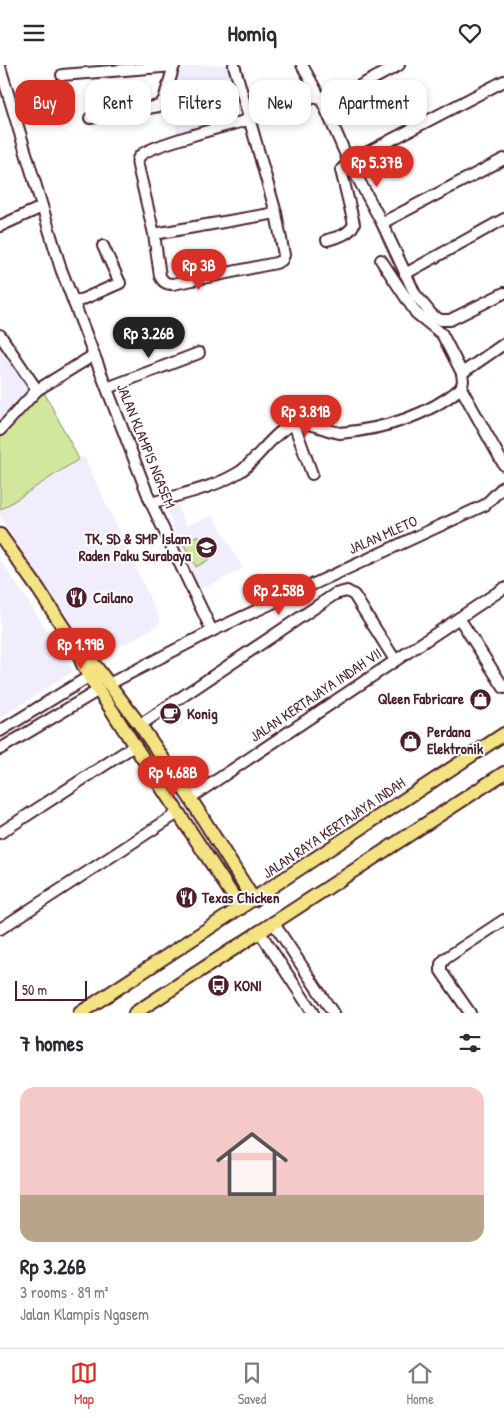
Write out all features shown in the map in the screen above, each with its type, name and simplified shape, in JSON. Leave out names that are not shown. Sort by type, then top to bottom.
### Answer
[{"type":"main road","points":[[0,535],[78,650],[90,659],[113,711],[134,746],[241,908]]},
{"type":"main road","points":[[99,682],[124,704],[140,725],[190,798],[254,900]]},
{"type":"main road","points":[[113,711],[124,704]]},
{"type":"main road","name":"JALAN RAYA KERTAJAYA INDAH","points":[[80,1013],[504,734]]},
{"type":"main road","points":[[135,1013],[504,773]]},
{"type":"main road","points":[[219,876],[233,867]]},
{"type":"street","points":[[234,65],[249,119],[161,146],[140,156],[137,161],[154,234],[160,276],[167,284],[276,263],[282,260],[284,255],[276,213],[251,125]]},
{"type":"street","points":[[302,65],[321,100],[311,103]]},
{"type":"street","points":[[366,80],[399,65]]},
{"type":"street","points":[[62,75],[174,66],[164,101],[159,106],[151,107]]},
{"type":"street","name":"JALAN KLAMPIS NGASEM","points":[[0,67],[61,269],[151,503],[212,631]]},
{"type":"street","points":[[327,240],[347,233],[354,224],[342,170],[349,162],[504,81]]},
{"type":"street","points":[[332,125],[349,162],[382,223],[412,289],[422,305],[432,315],[441,320],[450,320],[504,293]]},
{"type":"street","points":[[382,223],[504,159]]},
{"type":"street","points":[[0,226],[42,207]]},
{"type":"street","points":[[154,234],[276,213]]},
{"type":"street","points":[[405,273],[504,219]]},
{"type":"street","points":[[74,303],[119,283],[103,246]]},
{"type":"street","points":[[151,503],[226,479],[251,463],[274,438],[294,424],[305,423],[331,432],[340,433],[397,423],[420,414],[461,388],[463,381],[462,373],[442,334],[416,313],[381,260]]},
{"type":"street","points":[[0,335],[37,390]]},
{"type":"street","points":[[462,373],[504,344]]},
{"type":"street","points":[[107,388],[199,353]]},
{"type":"street","points":[[0,430],[37,390],[94,355]]},
{"type":"street","points":[[461,388],[504,465]]},
{"type":"street","points":[[294,424],[312,474]]},
{"type":"street","name":"JALAN MLETO","points":[[99,682],[485,505],[504,486]]},
{"type":"street","name":"JALAN KERTAJAYA INDAH VII","points":[[190,798],[504,588]]},
{"type":"street","points":[[140,725],[335,593],[346,591],[354,595],[395,660]]},
{"type":"street","points":[[459,618],[504,688]]},
{"type":"street","points":[[0,731],[99,682]]},
{"type":"street","points":[[0,749],[99,682]]},
{"type":"street","points":[[0,833],[134,746]]},
{"type":"street","points":[[0,929],[178,813]]},
{"type":"street","points":[[470,1013],[441,971],[441,964],[446,958],[504,919]]},
{"type":"street","points":[[273,922],[332,1013]]},
{"type":"street","points":[[259,931],[313,1013]]},
{"type":"shaded area","points":[[175,65],[230,65],[234,80],[173,80],[172,76]]},
{"type":"shaded area","points":[[239,100],[243,116],[239,117]]},
{"type":"shaded area","points":[[175,125],[215,125],[178,137]]},
{"type":"shaded area","points":[[0,340],[36,396],[0,431]]},
{"type":"shaded area","points":[[84,456],[161,622],[152,629],[95,660],[32,570],[0,516],[0,510]]},
{"type":"shaded area","name":"TK, SD & SMP Islam Raden Paku Surabaya","points":[[176,503],[186,526],[213,515],[243,569],[200,590],[165,507]]},
{"type":"shaded area","points":[[0,559],[74,671],[0,718]]},
{"type":"green space","points":[[44,392],[79,459],[0,510],[0,431],[36,396]]},
{"type":"green space","points":[[198,535],[210,559],[196,567],[183,543]]},
{"type":"place","name":"TK, SD & SMP Islam Raden Paku Surabaya","points":[[207,548]]},
{"type":"place","name":"Cailano","points":[[77,598]]},
{"type":"place","name":"Qleen Fabricare","points":[[480,699]]},
{"type":"place","name":"Konig","points":[[171,714]]},
{"type":"place","name":"Perdana Elektronik","points":[[411,741]]},
{"type":"place","name":"Texas Chicken","points":[[186,898]]},
{"type":"place","name":"KONI","points":[[218,986]]}]
